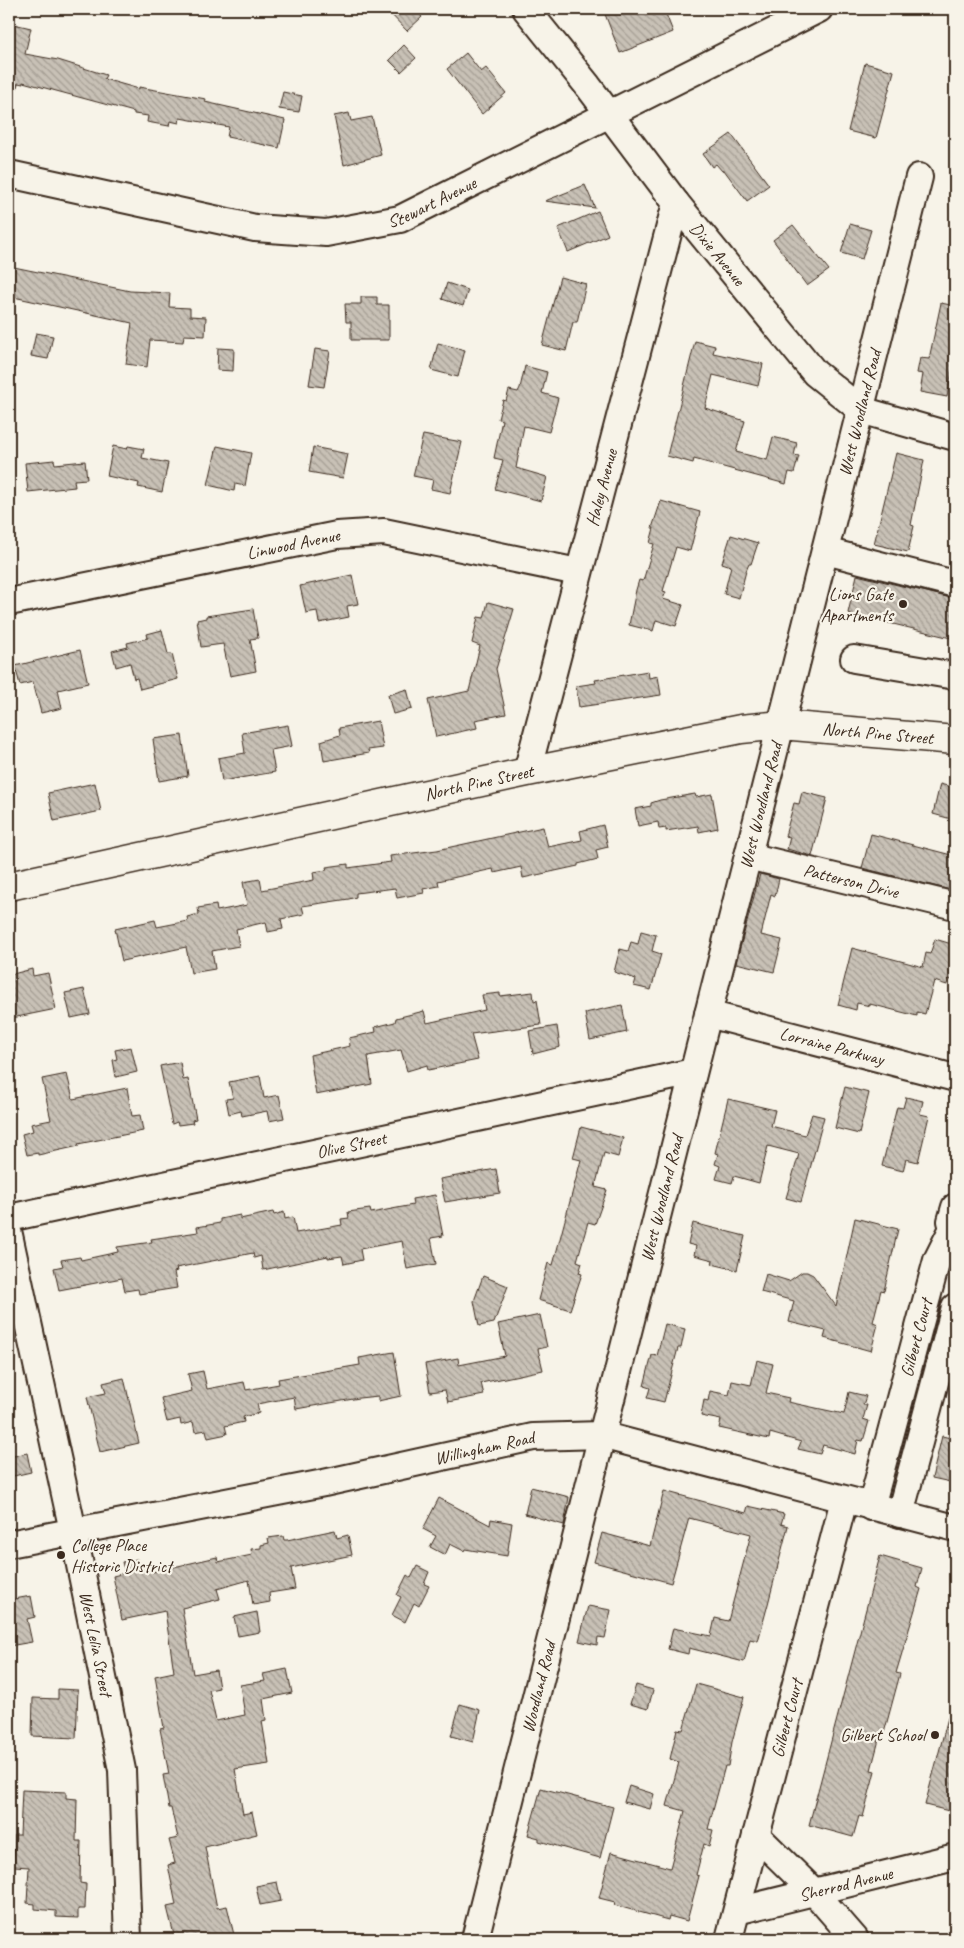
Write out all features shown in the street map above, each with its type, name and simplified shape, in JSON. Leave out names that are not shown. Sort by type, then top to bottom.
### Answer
[{"type":"main road","name":"North Pine Street","points":[[9,886],[527,772],[741,729],[781,725],[955,740]]},
{"type":"street","name":"Dixie Avenue","points":[[526,9],[588,86],[676,203],[815,373],[860,410],[955,437]]},
{"type":"street","name":"Stewart Avenue","points":[[9,174],[255,228],[326,233],[400,219],[818,9]]},
{"type":"street","name":"West Woodland Road","points":[[601,1435],[919,177]]},
{"type":"street","name":"Haley Avenue","points":[[527,772],[676,203]]},
{"type":"street","name":"Linwood Avenue","points":[[9,602],[336,535],[384,532],[578,572]]},
{"type":"street","points":[[825,551],[955,584]]},
{"type":"street","points":[[854,659],[955,676]]},
{"type":"street","name":"Patterson Drive","points":[[748,856],[955,906]]},
{"type":"street","name":"Lorraine Parkway","points":[[708,1014],[955,1078]]},
{"type":"street","name":"Olive Street","points":[[9,1218],[693,1072]]},
{"type":"street","name":"Gilbert Court","points":[[871,1506],[937,1260],[954,1224]]},
{"type":"street","name":"West Lelia Street","points":[[9,1235],[122,1770],[128,1939]]},
{"type":"street","name":"Gilbert Court","points":[[900,1514],[955,1307]]},
{"type":"street","points":[[906,1376],[935,1383]]},
{"type":"street","name":"Willingham Road","points":[[9,1544],[324,1483],[533,1436],[601,1435],[955,1528]]},
{"type":"street","name":"Woodland Road","points":[[474,1939],[601,1435]]},
{"type":"street","name":"Gilbert Court","points":[[729,1939],[844,1500]]},
{"type":"street","points":[[756,1836],[815,1893],[855,1939]]},
{"type":"street","name":"Sherrod Avenue","points":[[736,1911],[955,1857]]},
{"type":"building","points":[[386,9],[415,9],[422,17],[407,31]]},
{"type":"building","points":[[603,9],[636,9],[639,15],[654,9],[664,9],[673,32],[620,53]]},
{"type":"building","points":[[9,23],[31,28],[25,54],[58,60],[106,75],[104,79],[139,89],[139,87],[206,99],[205,102],[285,120],[279,148],[227,137],[229,127],[180,118],[179,123],[170,121],[169,126],[147,122],[148,116],[134,114],[134,112],[23,82],[23,84],[18,83],[15,96],[9,95]]},
{"type":"building","points":[[404,45],[416,58],[401,72],[389,60]]},
{"type":"building","points":[[466,53],[481,72],[486,68],[506,93],[482,114],[447,69]]},
{"type":"building","points":[[865,63],[894,71],[876,138],[848,131]]},
{"type":"building","points":[[283,92],[302,96],[299,112],[279,109]]},
{"type":"building","points":[[349,113],[351,121],[372,117],[381,155],[344,165],[334,116]]},
{"type":"building","points":[[731,134],[769,185],[747,201],[724,170],[722,171],[716,164],[712,167],[703,154]]},
{"type":"building","points":[[585,185],[595,208],[545,201]]},
{"type":"building","points":[[598,211],[608,235],[568,252],[558,228]]},
{"type":"building","points":[[850,224],[871,230],[862,259],[841,253]]},
{"type":"building","points":[[793,225],[829,270],[807,286],[773,240]]},
{"type":"building","points":[[9,266],[130,291],[170,293],[169,307],[190,308],[190,316],[206,317],[205,336],[184,335],[183,342],[150,340],[147,367],[126,364],[132,323],[9,296]]},
{"type":"building","points":[[560,277],[586,284],[577,322],[573,322],[566,351],[542,345]]},
{"type":"building","points":[[447,283],[468,290],[463,306],[442,299]]},
{"type":"building","points":[[361,297],[377,297],[377,305],[389,305],[389,340],[351,340],[351,322],[346,322],[345,304],[361,304]]},
{"type":"building","points":[[941,303],[955,306],[955,354],[947,397],[920,392],[923,374],[917,373],[920,358],[929,359]]},
{"type":"building","points":[[36,333],[53,336],[48,359],[31,356]]},
{"type":"building","points":[[695,341],[715,346],[713,353],[763,364],[758,386],[713,375],[705,408],[745,421],[736,452],[767,460],[773,437],[797,443],[794,455],[799,456],[794,473],[789,472],[786,484],[694,459],[693,463],[667,456]]},
{"type":"building","points":[[438,343],[465,350],[458,377],[431,370]]},
{"type":"building","points":[[218,348],[234,349],[233,371],[217,370]]},
{"type":"building","points":[[315,349],[330,351],[324,387],[309,385]]},
{"type":"building","points":[[525,366],[547,372],[542,393],[558,398],[549,432],[524,426],[516,468],[547,477],[541,501],[495,489],[503,460],[494,458],[502,420],[498,419],[503,400],[506,401],[509,390],[518,392]]},
{"type":"building","points":[[423,435],[462,442],[450,493],[431,489],[433,480],[413,476]]},
{"type":"building","points":[[113,446],[127,449],[128,446],[144,449],[142,458],[168,463],[162,492],[138,487],[139,483],[107,476]]},
{"type":"building","points":[[217,446],[251,453],[245,486],[235,484],[234,491],[208,485]]},
{"type":"building","points":[[313,447],[348,454],[343,478],[309,472]]},
{"type":"building","points":[[896,453],[924,460],[911,525],[914,526],[908,552],[874,544]]},
{"type":"building","points":[[54,460],[55,464],[85,461],[87,479],[74,480],[75,487],[28,492],[25,463]]},
{"type":"building","points":[[661,501],[700,512],[690,551],[676,547],[663,591],[666,592],[663,599],[683,605],[676,626],[656,620],[653,631],[629,625],[639,580],[643,581],[654,544],[650,543],[654,528],[652,528]]},
{"type":"building","points":[[731,535],[758,543],[751,564],[749,564],[746,571],[739,598],[724,594],[731,566],[722,563]]},
{"type":"building","points":[[352,575],[358,604],[347,606],[349,617],[319,623],[317,611],[306,613],[300,586]]},
{"type":"building","name":"Lions Gate Apartments","points":[[857,575],[955,599],[955,639],[848,613]]},
{"type":"building","points":[[488,602],[514,609],[496,669],[506,714],[475,720],[477,728],[436,737],[428,700],[469,691],[480,646],[472,643],[478,617],[484,618]]},
{"type":"building","points":[[253,609],[258,638],[250,639],[256,671],[230,676],[223,644],[201,647],[197,620],[206,618],[206,616]]},
{"type":"building","points":[[162,630],[168,654],[172,654],[178,679],[140,689],[137,678],[134,679],[130,663],[116,667],[112,651],[128,647],[127,643],[148,638],[147,634]]},
{"type":"building","points":[[80,650],[88,683],[58,690],[62,708],[41,713],[33,682],[20,685],[15,666]]},
{"type":"building","points":[[648,671],[649,678],[658,676],[661,695],[579,707],[576,686],[596,683],[595,680]]},
{"type":"building","points":[[407,689],[412,709],[393,714],[388,695]]},
{"type":"building","points":[[378,721],[383,748],[368,750],[369,753],[324,761],[321,741],[340,735],[339,728]]},
{"type":"building","points":[[288,725],[292,746],[271,750],[275,772],[222,781],[218,758],[245,753],[242,733]]},
{"type":"building","points":[[182,735],[188,776],[159,781],[153,739]]},
{"type":"building","points":[[95,783],[101,811],[54,821],[48,793]]},
{"type":"building","points":[[940,784],[955,788],[955,820],[933,814]]},
{"type":"building","points":[[802,792],[827,798],[812,856],[787,849],[790,837],[785,836],[794,803],[799,804]]},
{"type":"building","points":[[695,794],[696,797],[712,794],[718,828],[699,832],[698,826],[666,831],[666,828],[659,829],[658,822],[638,826],[635,809],[651,806],[651,803],[660,800]]},
{"type":"building","points":[[603,825],[608,847],[596,850],[598,859],[578,864],[578,866],[523,878],[521,867],[494,873],[493,869],[438,881],[439,886],[423,889],[424,893],[397,898],[395,888],[356,893],[356,897],[349,899],[302,906],[304,914],[281,919],[283,929],[268,932],[266,922],[236,929],[239,946],[212,951],[215,969],[191,973],[186,947],[122,961],[115,929],[155,920],[157,927],[188,921],[187,917],[199,914],[198,908],[216,905],[217,911],[247,905],[243,882],[260,879],[262,890],[314,880],[313,872],[327,870],[326,867],[348,864],[348,868],[391,862],[390,856],[437,850],[543,827],[548,847],[582,840],[580,831]]},
{"type":"building","points":[[871,834],[955,856],[955,891],[862,868]]},
{"type":"building","points":[[760,874],[779,879],[775,896],[771,894],[761,935],[782,940],[774,972],[736,963]]},
{"type":"building","points":[[641,931],[656,935],[652,951],[661,954],[651,990],[634,986],[636,979],[614,972],[620,949],[628,951],[631,942],[638,944]]},
{"type":"building","points":[[935,939],[955,945],[951,960],[955,961],[955,981],[948,979],[947,985],[934,981],[925,1014],[917,1012],[917,1016],[870,1004],[870,1006],[857,1003],[856,1010],[838,1005],[852,948],[923,967],[926,953],[930,954]]},
{"type":"building","points":[[32,969],[33,976],[48,973],[56,1009],[12,1018],[9,1003],[9,975]]},
{"type":"building","points":[[84,989],[90,1014],[71,1018],[65,993]]},
{"type":"building","points":[[533,992],[534,1001],[537,1000],[541,1025],[471,1034],[478,1060],[428,1070],[427,1065],[407,1071],[401,1050],[368,1056],[372,1084],[316,1095],[310,1055],[350,1046],[349,1038],[376,1032],[375,1027],[395,1022],[396,1018],[424,1011],[427,1023],[485,1010],[482,995],[500,993],[500,996]]},
{"type":"building","points":[[622,1005],[627,1032],[590,1040],[585,1013]]},
{"type":"building","points":[[557,1026],[560,1047],[533,1054],[529,1031]]},
{"type":"building","points":[[131,1047],[137,1072],[116,1077],[113,1060],[117,1059],[115,1050]]},
{"type":"building","points":[[180,1062],[183,1080],[188,1079],[196,1119],[192,1120],[193,1123],[178,1125],[177,1122],[172,1124],[160,1066]]},
{"type":"building","points":[[67,1074],[73,1099],[127,1088],[132,1116],[140,1115],[143,1131],[78,1144],[79,1146],[38,1155],[38,1153],[27,1155],[22,1134],[33,1131],[31,1124],[51,1120],[42,1079]]},
{"type":"building","points":[[260,1076],[264,1098],[279,1095],[284,1118],[269,1121],[267,1111],[242,1116],[241,1111],[229,1114],[226,1099],[233,1098],[229,1082]]},
{"type":"building","points":[[845,1087],[869,1093],[859,1134],[835,1128]]},
{"type":"building","points":[[906,1097],[923,1101],[920,1114],[929,1116],[918,1162],[906,1159],[903,1171],[882,1166],[897,1107],[903,1108]]},
{"type":"building","points":[[728,1099],[775,1110],[771,1126],[805,1135],[812,1114],[824,1117],[801,1202],[786,1198],[799,1154],[768,1146],[759,1183],[734,1176],[732,1183],[716,1179],[720,1166],[715,1164],[718,1154],[715,1153]]},
{"type":"building","points":[[581,1127],[623,1138],[618,1157],[604,1153],[595,1187],[607,1190],[595,1224],[588,1222],[577,1261],[582,1263],[579,1273],[582,1274],[570,1310],[538,1300],[548,1263],[553,1265],[581,1160],[573,1158]]},
{"type":"building","points":[[496,1169],[500,1193],[445,1202],[440,1179]]},
{"type":"building","points":[[435,1195],[443,1236],[431,1238],[436,1264],[407,1269],[402,1241],[360,1249],[362,1260],[344,1264],[342,1256],[328,1258],[328,1256],[263,1270],[261,1256],[254,1258],[253,1253],[176,1268],[177,1271],[174,1272],[177,1288],[139,1294],[138,1289],[125,1291],[122,1278],[59,1290],[54,1268],[63,1266],[61,1260],[80,1257],[81,1260],[118,1252],[117,1247],[152,1242],[151,1239],[198,1232],[197,1227],[220,1223],[220,1219],[240,1215],[240,1219],[273,1212],[274,1215],[284,1212],[285,1219],[293,1217],[296,1233],[342,1225],[341,1219],[349,1218],[348,1212],[370,1209],[371,1213],[413,1205],[412,1199]]},
{"type":"building","points":[[855,1218],[898,1229],[884,1291],[881,1290],[873,1322],[878,1324],[871,1351],[824,1338],[826,1331],[789,1322],[794,1301],[761,1292],[766,1274],[789,1281],[802,1272],[807,1272],[813,1275],[836,1306]]},
{"type":"building","points":[[693,1223],[745,1236],[737,1270],[712,1264],[713,1260],[694,1255],[696,1246],[688,1244]]},
{"type":"building","points":[[483,1276],[508,1286],[494,1323],[479,1326],[474,1301]]},
{"type":"building","points":[[540,1315],[547,1347],[538,1349],[543,1370],[481,1383],[484,1395],[448,1402],[445,1390],[430,1392],[425,1364],[458,1358],[459,1365],[505,1356],[498,1324]]},
{"type":"building","points":[[665,1324],[685,1329],[664,1402],[647,1398],[650,1388],[644,1386],[652,1355],[657,1356]]},
{"type":"building","points":[[394,1352],[401,1396],[378,1401],[378,1396],[359,1398],[296,1409],[294,1397],[257,1404],[259,1413],[243,1417],[244,1422],[225,1426],[227,1434],[208,1438],[206,1430],[195,1432],[193,1422],[181,1425],[180,1419],[167,1422],[161,1398],[192,1391],[188,1374],[203,1371],[207,1389],[244,1382],[246,1390],[279,1384],[278,1379],[360,1365],[359,1358]]},
{"type":"building","points":[[757,1360],[773,1364],[766,1393],[789,1398],[788,1402],[844,1414],[849,1392],[866,1396],[863,1405],[867,1405],[863,1419],[869,1421],[863,1441],[858,1440],[855,1454],[823,1445],[820,1454],[798,1449],[801,1442],[770,1433],[769,1439],[719,1428],[721,1420],[701,1416],[704,1400],[708,1401],[710,1391],[729,1395],[732,1381],[751,1385]]},
{"type":"building","points":[[124,1378],[139,1443],[100,1452],[87,1397],[106,1393],[103,1383]]},
{"type":"building","points":[[942,1436],[955,1439],[955,1483],[932,1478]]},
{"type":"building","points":[[27,1453],[31,1472],[9,1477],[9,1457]]},
{"type":"building","points":[[531,1487],[569,1497],[564,1525],[525,1514]]},
{"type":"building","points":[[664,1491],[746,1513],[748,1506],[784,1514],[781,1524],[788,1526],[758,1641],[750,1639],[744,1662],[689,1648],[688,1654],[668,1649],[673,1628],[711,1636],[715,1618],[728,1621],[751,1534],[689,1518],[671,1583],[594,1562],[602,1533],[650,1546]]},
{"type":"building","points":[[439,1498],[490,1525],[491,1519],[512,1523],[507,1556],[465,1549],[464,1551],[450,1544],[445,1555],[430,1547],[436,1536],[423,1529]]},
{"type":"building","points":[[335,1530],[337,1538],[348,1535],[352,1555],[291,1568],[295,1589],[269,1593],[270,1602],[253,1605],[249,1580],[217,1589],[220,1599],[182,1608],[193,1674],[216,1670],[219,1688],[209,1690],[216,1721],[245,1715],[240,1685],[265,1681],[263,1674],[287,1669],[292,1693],[263,1699],[266,1720],[262,1721],[269,1764],[235,1769],[243,1814],[252,1812],[257,1834],[205,1847],[217,1908],[227,1906],[235,1939],[175,1939],[167,1907],[176,1905],[168,1865],[175,1863],[169,1840],[178,1838],[171,1808],[169,1808],[163,1775],[169,1774],[160,1729],[164,1728],[155,1676],[174,1672],[165,1611],[122,1620],[113,1576],[125,1573],[122,1562],[137,1559],[139,1569],[151,1567],[152,1572],[217,1557],[218,1562],[252,1555],[251,1549],[261,1548],[261,1545],[269,1543],[268,1538],[283,1536],[284,1540],[287,1540]]},
{"type":"building","points":[[880,1556],[922,1568],[917,1587],[921,1589],[896,1673],[900,1674],[884,1733],[881,1732],[871,1770],[875,1771],[863,1817],[859,1816],[853,1837],[809,1825]]},
{"type":"building","points":[[417,1566],[429,1572],[424,1584],[429,1586],[419,1606],[414,1603],[405,1622],[392,1615],[401,1597],[397,1595],[407,1575],[411,1578]]},
{"type":"building","points":[[31,1596],[35,1617],[27,1619],[32,1642],[9,1646],[9,1600]]},
{"type":"building","points":[[588,1606],[611,1610],[605,1638],[598,1637],[597,1645],[579,1641]]},
{"type":"building","points":[[257,1612],[260,1632],[238,1636],[234,1617]]},
{"type":"building","points":[[696,1684],[744,1697],[732,1742],[728,1766],[725,1766],[708,1829],[713,1830],[709,1846],[704,1844],[696,1875],[699,1876],[687,1921],[669,1916],[668,1920],[614,1905],[615,1902],[599,1898],[611,1852],[670,1868],[685,1811],[667,1806],[679,1762],[670,1759],[677,1729],[683,1730]]},
{"type":"building","points":[[636,1685],[653,1690],[648,1709],[630,1704]]},
{"type":"building","points":[[58,1689],[78,1690],[76,1738],[32,1736],[33,1698],[58,1699]]},
{"type":"building","points":[[460,1704],[480,1710],[473,1742],[451,1736]]},
{"type":"building","points":[[950,1710],[955,1711],[955,1802],[953,1812],[925,1805]]},
{"type":"building","points":[[629,1786],[654,1794],[650,1809],[624,1802]]},
{"type":"building","points":[[541,1788],[613,1807],[600,1858],[539,1841],[539,1838],[528,1835]]},
{"type":"building","points":[[22,1790],[66,1792],[66,1798],[77,1799],[76,1841],[81,1841],[80,1883],[86,1884],[85,1909],[78,1909],[78,1918],[56,1917],[56,1911],[35,1909],[35,1904],[27,1903],[29,1867],[14,1866],[15,1835],[20,1835]]},
{"type":"building","points":[[277,1882],[281,1901],[260,1905],[256,1886]]},
{"type":"place","name":"Lions Gate Apartments","points":[[903,604]]},
{"type":"place","name":"College Place Historic District","points":[[61,1555]]},
{"type":"place","name":"Gilbert School","points":[[935,1735]]}]
